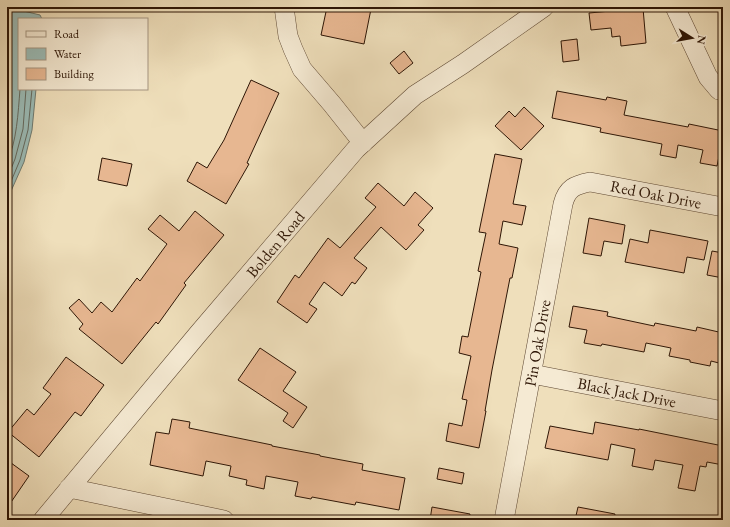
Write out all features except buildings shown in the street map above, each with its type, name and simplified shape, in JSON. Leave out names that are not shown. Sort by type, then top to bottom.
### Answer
[{"type":"street","points":[[284,7],[288,36],[302,69],[363,143]]},
{"type":"street","name":"Bolden Road","points":[[42,520],[351,154],[415,96],[544,7]]},
{"type":"street","points":[[675,7],[708,77],[719,90]]},
{"type":"street","name":"Red Oak Drive","points":[[590,182],[723,207]]},
{"type":"street","name":"Pin Oak Drive","points":[[504,520],[565,196],[569,190],[578,184],[590,182]]},
{"type":"street","name":"Black Jack Drive","points":[[532,374],[723,411]]},
{"type":"street","points":[[69,488],[224,520]]},
{"type":"water","points":[[7,7],[40,15],[42,18],[18,18],[18,90],[36,90],[32,130],[24,162],[7,200]]}]
